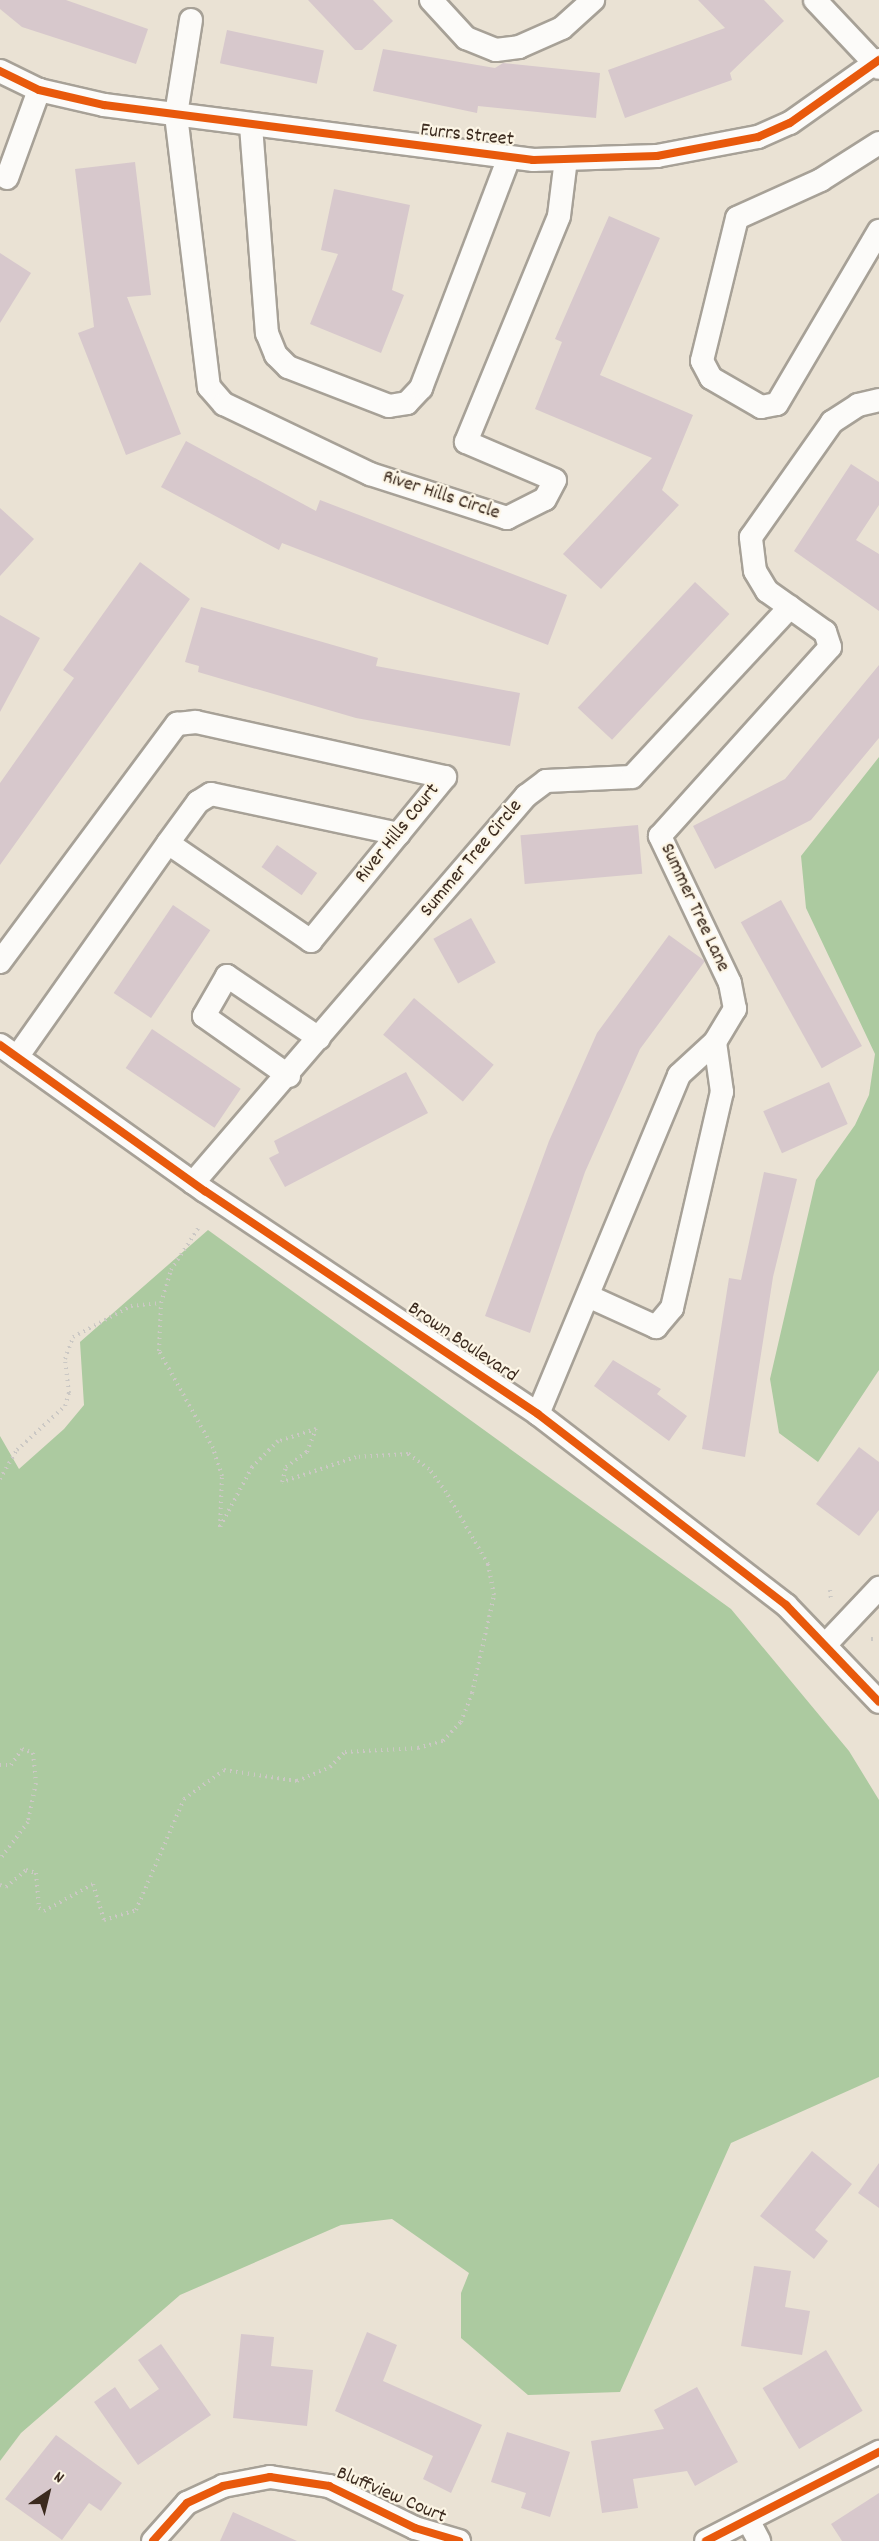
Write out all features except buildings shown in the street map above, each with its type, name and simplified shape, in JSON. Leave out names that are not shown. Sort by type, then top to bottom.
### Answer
[{"type":"street","points":[[431,0],[466,38],[496,50],[519,47],[562,28],[593,0]]},
{"type":"street","points":[[815,0],[878,64]]},
{"type":"street","points":[[176,115],[191,20]]},
{"type":"street","name":"Furrs Street","points":[[0,71],[39,90],[176,115],[509,157],[566,159],[657,156],[758,137],[790,123],[878,64]]},
{"type":"street","points":[[7,178],[39,90]]},
{"type":"street","name":"River Hills Circle","points":[[176,115],[209,387],[224,404],[370,474],[507,518],[546,499],[555,480],[466,442],[559,216],[566,159]]},
{"type":"street","points":[[251,126],[267,333],[276,355],[288,367],[389,406],[407,403],[421,388],[509,157]]},
{"type":"street","points":[[879,143],[821,180],[737,218],[702,361],[711,378],[761,407],[777,404],[879,231]]},
{"type":"street","name":"Summer Tree Lane","points":[[538,1414],[679,1075],[715,1042],[735,1009],[730,983],[660,836],[826,658],[830,647],[825,632],[767,591],[755,571],[751,537],[832,422],[858,405],[879,400]]},
{"type":"street","name":"Summer Tree Circle","points":[[193,1183],[289,1076],[526,796],[546,781],[632,777],[790,607]]},
{"type":"street","name":"River Hills Court","points":[[0,962],[177,724],[196,722],[445,777],[311,941],[168,843]]},
{"type":"street","points":[[8,1051],[198,802],[211,794],[399,834]]},
{"type":"street","points":[[289,1076],[204,1017],[227,976],[319,1038]]},
{"type":"street","points":[[588,1296],[656,1327],[672,1308],[722,1092],[715,1042]]},
{"type":"street","name":"Brown Boulevard","points":[[8,1051],[193,1183],[538,1414],[741,1568],[827,1643],[879,1702]]},
{"type":"street","points":[[827,1643],[879,1588]]},
{"type":"street","points":[[706,2541],[879,2452]]},
{"type":"street","name":"Bluffview Court","points":[[153,2541],[187,2503],[223,2486],[270,2477],[329,2486],[415,2528],[459,2541]]},
{"type":"street","points":[[748,2520],[759,2541]]},
{"type":"path","points":[[0,1885],[6,1887],[26,1870],[36,1874],[39,1908],[44,1911],[93,1884],[104,1920],[136,1910],[184,1799],[224,1770],[297,1781],[330,1767],[345,1752],[418,1748],[443,1741],[461,1722],[483,1657],[494,1595],[488,1564],[446,1492],[429,1469],[408,1454],[356,1457],[282,1482],[286,1467],[307,1452],[316,1429],[278,1441],[252,1467],[220,1527],[222,1476],[213,1448],[159,1351],[161,1303],[171,1270],[199,1227]]},
{"type":"path","points":[[0,1479],[17,1450],[65,1406],[69,1393],[65,1359],[73,1337],[131,1306],[161,1303]]},
{"type":"path","points":[[830,1590],[831,1600]]},
{"type":"path","points":[[871,1639],[877,1639]]},
{"type":"path","points":[[0,1765],[11,1765],[22,1749],[33,1753],[36,1783],[28,1822],[0,1859]]},
{"type":"green space","points":[[879,757],[879,1370],[818,1462],[779,1433],[770,1379],[816,1180],[855,1125],[869,1095],[875,1054],[806,908],[801,856]]},
{"type":"green space","points":[[208,1230],[731,1609],[849,1751],[879,1800],[879,2077],[731,2143],[620,2392],[528,2395],[461,2338],[461,2293],[469,2273],[392,2219],[341,2225],[180,2295],[21,2433],[0,2461],[0,1436],[19,1469],[64,1429],[84,1405],[80,1342]]},
{"type":"cycle path","points":[[0,71],[39,90],[104,105],[533,160],[657,156],[758,137],[790,123],[879,60]]},
{"type":"cycle path","points":[[0,1045],[205,1191],[538,1414],[786,1605],[879,1702]]},
{"type":"cycle path","points":[[706,2541],[879,2452]]},
{"type":"cycle path","points":[[153,2541],[187,2503],[223,2486],[270,2477],[329,2486],[415,2528],[459,2541]]}]
